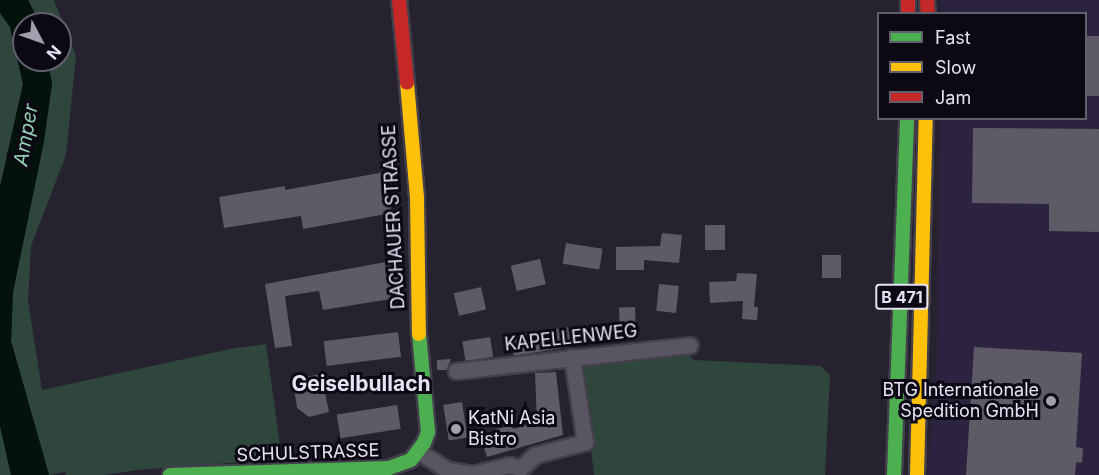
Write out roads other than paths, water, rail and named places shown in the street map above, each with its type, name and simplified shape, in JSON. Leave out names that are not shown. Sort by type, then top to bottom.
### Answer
[{"type":"main road","name":"DACHAUER STRASSE","points":[[399,0],[417,198],[418,320],[428,432],[419,452]]},
{"type":"main road","name":"B 471","points":[[894,475],[907,120]]},
{"type":"main road","name":"B 471","points":[[917,475],[926,120]]},
{"type":"main road","name":"SCHULSTRASSE","points":[[170,475],[371,472],[402,465],[419,452]]},
{"type":"street","name":"KAPELLENWEG","points":[[456,370],[690,345]]},
{"type":"street","points":[[419,452],[448,470],[461,474],[473,474],[509,465],[522,472],[536,455],[585,442],[572,357]]},
{"type":"water","points":[[0,0],[28,0],[34,12],[12,12],[12,36],[10,27],[0,13]]},
{"type":"water","name":"Amper","points":[[20,72],[50,72],[52,83],[44,141],[13,292],[11,341],[49,475],[11,475],[0,426],[0,187],[23,84]]},
{"type":"place","name":"BTG Internationale Spedition GmbH","points":[[1051,401]]},
{"type":"place","name":"KatNi Asia Bistro","points":[[456,429]]},
{"type":"district","name":"Geiselbullach","points":[[361,384]]}]
